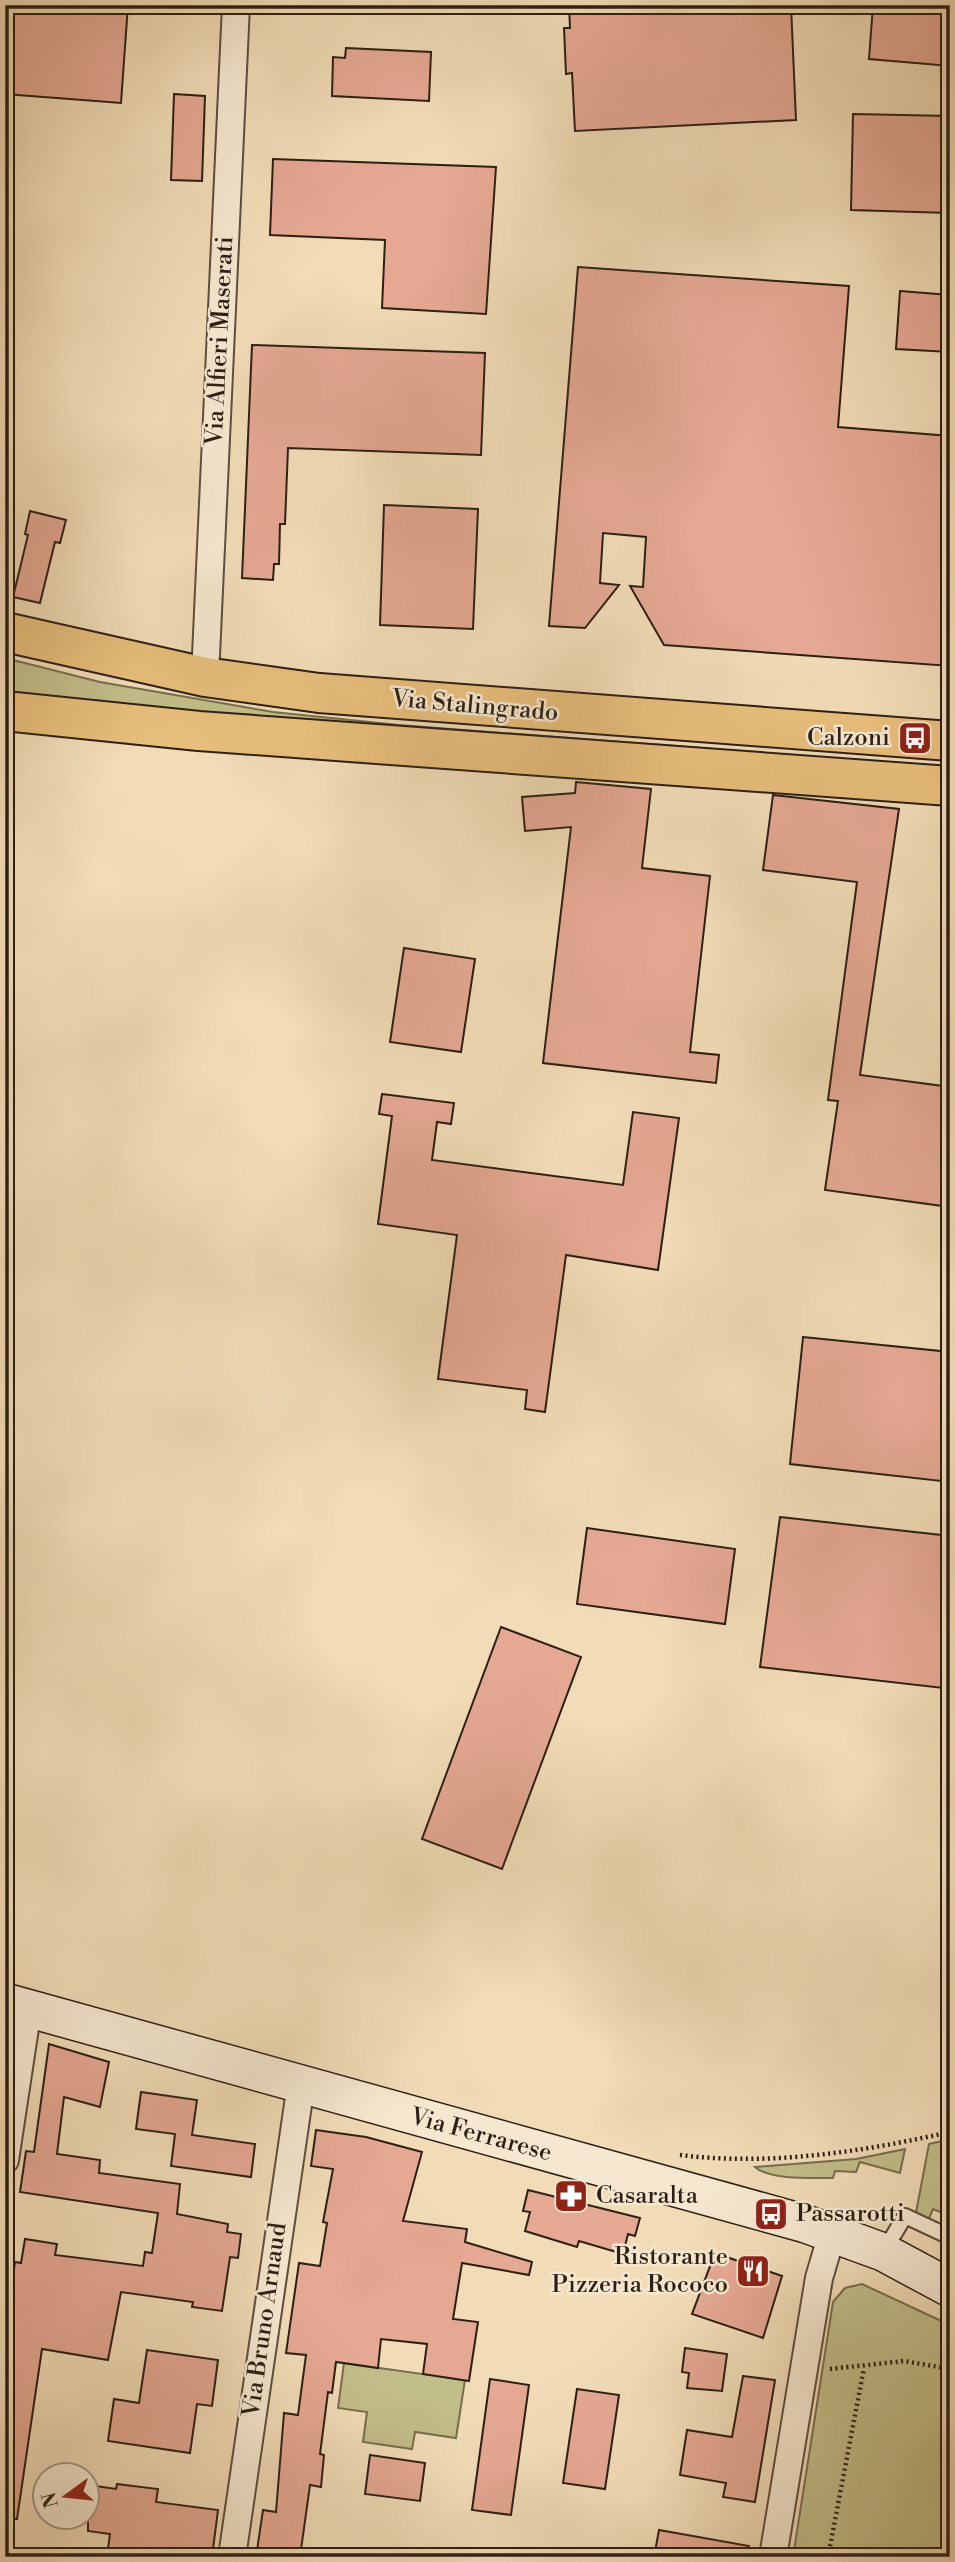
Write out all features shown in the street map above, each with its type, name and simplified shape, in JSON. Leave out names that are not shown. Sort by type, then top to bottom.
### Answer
[{"type":"main road","name":"Via Stalingrado","points":[[5,632],[205,677],[319,693],[950,741]]},
{"type":"main road","name":"Via Stalingrado","points":[[5,711],[199,731],[950,786]]},
{"type":"main road","name":"Via Ferrarese","points":[[17,2005],[832,2234],[883,2252],[950,2288]]},
{"type":"street","name":"Via Alfieri Maserati","points":[[205,677],[236,5]]},
{"type":"street","points":[[5,2160],[17,2005]]},
{"type":"street","name":"Via Bruno Arnaud","points":[[232,2557],[301,2084]]},
{"type":"street","points":[[773,2557],[819,2278],[832,2234]]},
{"type":"lane","points":[[883,2252],[905,2216],[950,2238]]},
{"type":"path","points":[[681,2155],[721,2159],[815,2156],[855,2152],[950,2132]]},
{"type":"path","points":[[822,2368],[864,2368],[904,2361],[950,2369]]},
{"type":"path","points":[[828,2557],[864,2368]]},
{"type":"shaded area","points":[[5,658],[100,682],[273,712],[399,725],[950,767],[352,728],[5,694]]},
{"type":"shaded area","points":[[950,2139],[950,2216],[933,2209],[927,2223],[915,2218],[929,2144]]},
{"type":"shaded area","points":[[905,2149],[900,2173],[860,2162],[856,2172],[835,2171],[833,2178],[781,2176],[755,2167],[856,2159]]},
{"type":"shaded area","points":[[862,2284],[950,2325],[950,2557],[793,2557],[833,2302],[845,2288]]},
{"type":"shaded area","points":[[344,2363],[465,2380],[456,2438],[415,2432],[412,2449],[363,2442],[367,2412],[338,2408]]},
{"type":"building","points":[[5,5],[128,5],[121,103],[5,94]]},
{"type":"building","points":[[569,5],[791,5],[796,120],[575,131],[572,73],[566,74],[564,28],[570,28]]},
{"type":"building","points":[[873,5],[950,5],[950,66],[869,59]]},
{"type":"building","points":[[346,48],[431,52],[429,101],[332,96],[333,57],[345,58]]},
{"type":"building","points":[[174,94],[205,96],[202,181],[171,180]]},
{"type":"building","points":[[853,114],[950,116],[950,213],[851,210]]},
{"type":"building","points":[[273,159],[496,167],[486,314],[382,308],[385,240],[270,235]]},
{"type":"building","points":[[578,267],[849,286],[838,427],[950,436],[950,666],[664,645],[630,586],[643,587],[646,537],[603,533],[600,583],[619,585],[585,628],[549,626]]},
{"type":"building","points":[[900,291],[950,295],[950,352],[896,349]]},
{"type":"building","points":[[252,345],[485,353],[481,455],[288,448],[285,524],[280,524],[279,564],[274,564],[273,580],[242,578]]},
{"type":"building","points":[[384,505],[478,509],[473,629],[380,625]]},
{"type":"building","points":[[30,511],[66,520],[60,543],[55,542],[40,603],[13,597],[28,535],[25,534]]},
{"type":"building","points":[[576,782],[651,789],[642,868],[710,876],[690,1052],[719,1055],[716,1083],[543,1063],[571,827],[525,831],[522,797],[575,793]]},
{"type":"building","points":[[773,795],[899,809],[860,1075],[950,1087],[950,1207],[825,1190],[838,1101],[828,1100],[857,882],[763,870]]},
{"type":"building","points":[[404,948],[475,959],[461,1052],[390,1042]]},
{"type":"building","points":[[382,1094],[454,1103],[451,1124],[437,1122],[432,1160],[623,1185],[633,1112],[679,1118],[658,1270],[566,1255],[545,1412],[525,1409],[527,1390],[438,1379],[457,1235],[378,1224],[392,1116],[379,1114]]},
{"type":"building","points":[[803,1337],[950,1352],[950,1482],[790,1464]]},
{"type":"building","points":[[780,1517],[950,1536],[950,1639],[943,1688],[760,1667]]},
{"type":"building","points":[[587,1528],[735,1549],[725,1624],[577,1604]]},
{"type":"building","points":[[501,1627],[581,1657],[502,1869],[422,1839]]},
{"type":"building","points":[[49,2044],[109,2062],[100,2107],[64,2097],[57,2154],[100,2160],[99,2173],[180,2184],[177,2214],[228,2224],[227,2232],[241,2234],[238,2258],[230,2257],[222,2311],[192,2307],[193,2302],[121,2292],[108,2360],[42,2349],[17,2519],[5,2519],[5,2302],[9,2303],[15,2262],[21,2263],[25,2239],[57,2244],[55,2255],[143,2266],[145,2252],[152,2253],[158,2213],[20,2192],[26,2151],[34,2152]]},
{"type":"building","points":[[141,2092],[197,2100],[192,2135],[255,2144],[251,2177],[171,2166],[175,2134],[136,2129]]},
{"type":"building","points":[[316,2130],[366,2137],[422,2152],[403,2221],[467,2229],[465,2242],[532,2262],[529,2275],[462,2263],[453,2319],[478,2322],[469,2381],[423,2374],[427,2344],[381,2339],[378,2368],[336,2362],[332,2393],[328,2392],[320,2454],[324,2455],[321,2487],[310,2485],[300,2557],[256,2557],[263,2510],[276,2512],[284,2413],[298,2415],[306,2355],[286,2353],[299,2263],[320,2266],[327,2223],[323,2222],[333,2169],[311,2166]]},
{"type":"building","points":[[528,2190],[640,2218],[635,2236],[628,2234],[623,2254],[579,2241],[577,2247],[525,2231],[530,2212],[523,2211]]},
{"type":"building","points":[[715,2253],[782,2276],[763,2338],[692,2314]]},
{"type":"building","points":[[685,2348],[727,2354],[722,2391],[687,2388],[689,2373],[682,2372]]},
{"type":"building","points":[[147,2350],[218,2360],[212,2406],[197,2404],[190,2453],[108,2441],[114,2399],[139,2403]]},
{"type":"building","points":[[743,2376],[775,2380],[755,2502],[723,2497],[726,2483],[680,2475],[687,2430],[732,2437]]},
{"type":"building","points":[[490,2379],[529,2385],[511,2515],[472,2510]]},
{"type":"building","points":[[577,2389],[619,2395],[605,2489],[563,2483]]},
{"type":"building","points":[[370,2455],[425,2463],[420,2501],[365,2494]]},
{"type":"building","points":[[117,2484],[158,2489],[156,2502],[218,2510],[212,2557],[149,2555],[108,2549],[110,2534],[88,2530],[102,2530],[102,2487],[116,2489]]},
{"type":"building","points":[[659,2530],[749,2546],[748,2557],[654,2557]]},
{"type":"place","name":"Calzoni","points":[[915,738]]},
{"type":"place","name":"Casaralta","points":[[571,2196]]},
{"type":"place","name":"Passarotti","points":[[771,2214]]},
{"type":"place","name":"Ristorante Pizzeria Rococo","points":[[753,2271]]}]
